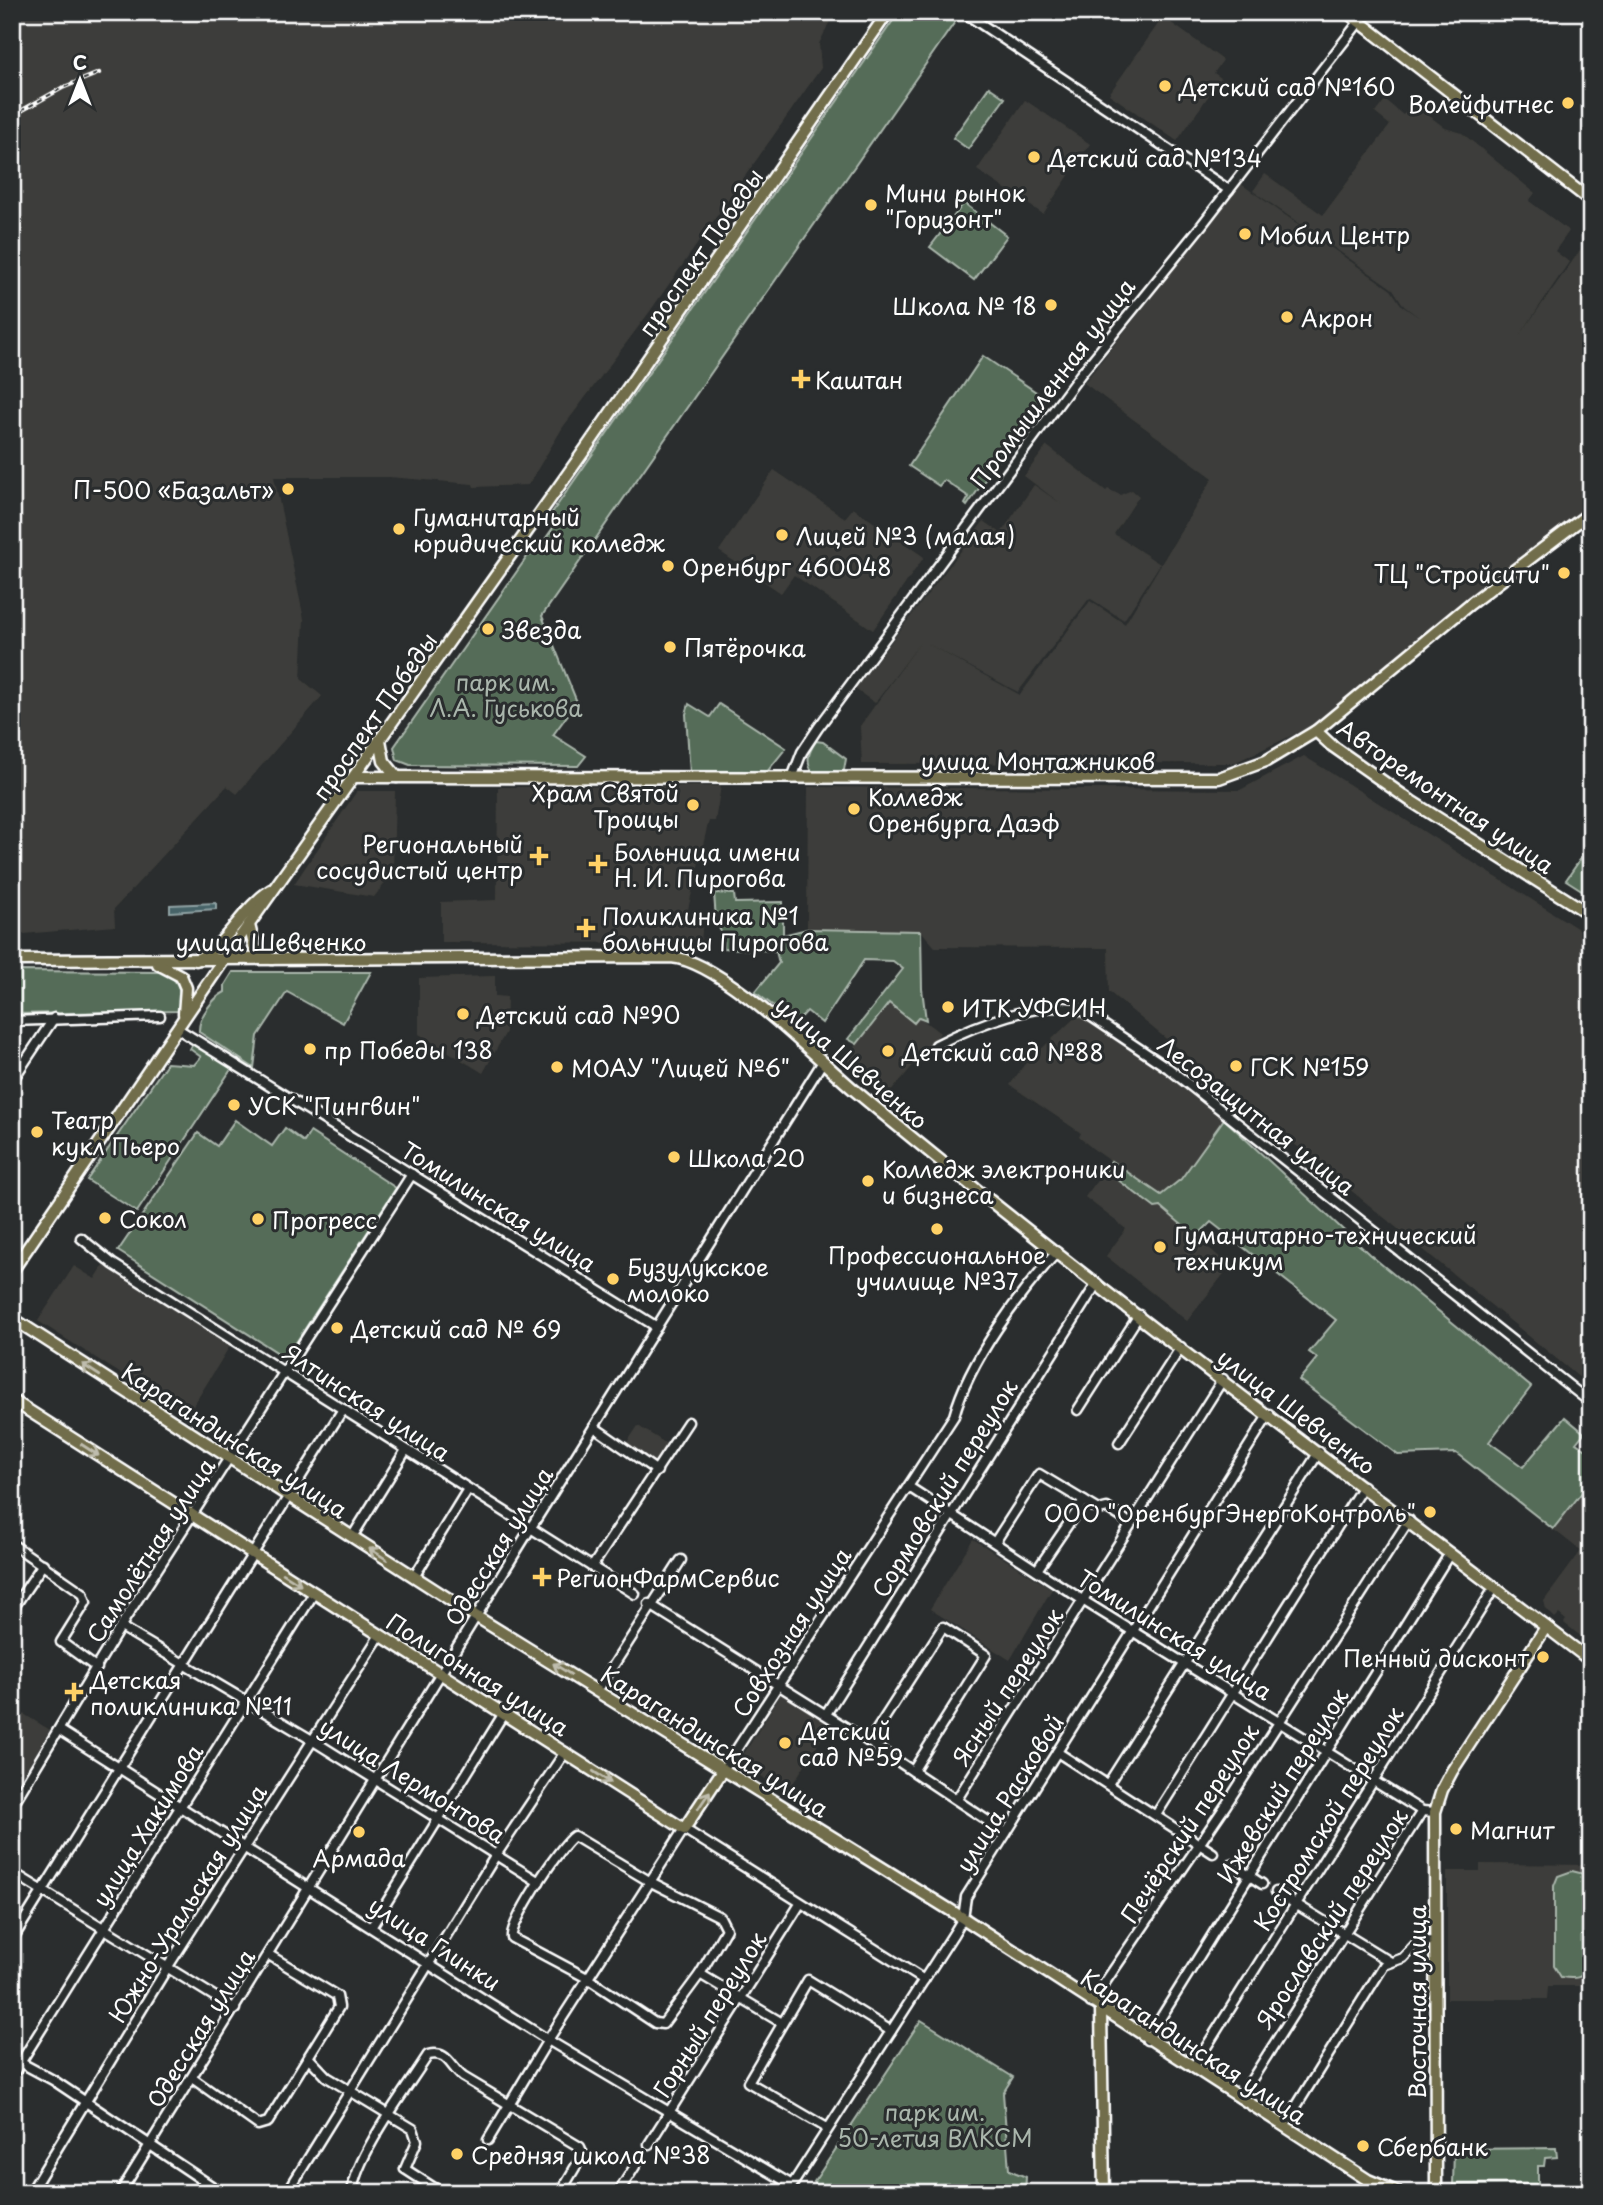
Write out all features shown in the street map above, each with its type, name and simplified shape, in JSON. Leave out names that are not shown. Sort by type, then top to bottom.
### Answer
[{"type":"main road","name":"проспект Победы","points":[[12,1271],[223,961],[888,12]]},
{"type":"main road","points":[[1347,12],[1591,201]]},
{"type":"main road","name":"улица Монтажников","points":[[354,777],[1219,778],[1266,761],[1316,731],[1470,604],[1591,512]]},
{"type":"main road","name":"Авторемонтная улица","points":[[1316,731],[1340,752],[1411,801],[1591,915]]},
{"type":"main road","points":[[380,740],[384,761],[397,778]]},
{"type":"main road","points":[[193,961],[214,950],[258,898],[277,886]]},
{"type":"main road","points":[[249,925],[255,949],[276,961]]},
{"type":"main road","name":"улица Шевченко","points":[[12,960],[677,958],[698,964],[718,976],[1057,1252],[1591,1661]]},
{"type":"main road","points":[[150,961],[181,976],[186,988],[184,1018]]},
{"type":"main road","name":"Карагандинская улица","points":[[12,1318],[477,1617],[963,1919],[1375,2185],[1399,2193]]},
{"type":"main road","name":"Полигонная улица","points":[[12,1400],[684,1829]]},
{"type":"main road","name":"Ярославский переулок","points":[[1435,1812],[1452,1771],[1546,1627]]},
{"type":"main road","name":"Совхозная улица","points":[[684,1829],[723,1770]]},
{"type":"main road","name":"Восточная улица","points":[[1435,1812],[1436,2193]]},
{"type":"main road","points":[[1101,2010],[1104,2193]]},
{"type":"main road","points":[[1103,2040],[1117,2020]]},
{"type":"street","points":[[963,12],[1229,190]]},
{"type":"street","name":"Промышленная улица","points":[[792,778],[807,744],[1080,375],[1229,190],[1359,22]]},
{"type":"street","name":"Лесозащитная улица","points":[[936,1045],[973,1026],[1013,1014],[1071,1006],[1083,1011],[1168,1068],[1591,1403]]},
{"type":"street","points":[[12,1021],[160,1016]]},
{"type":"street","points":[[12,1081],[54,1018]]},
{"type":"street","name":"Томилинская улица","points":[[178,1029],[657,1327]]},
{"type":"street","name":"Одесская улица","points":[[120,2193],[530,1529],[822,1063]]},
{"type":"street","name":"Самолётная улица","points":[[12,1806],[121,1626],[412,1174]]},
{"type":"street","name":"Ялтинская улица","points":[[81,1238],[113,1264],[635,1594]]},
{"type":"street","name":"Совхозная улица","points":[[723,1770],[954,1416],[960,1395],[1005,1318],[1029,1283],[1057,1252]]},
{"type":"street","name":"Сормовский переулок","points":[[826,1714],[1097,1283]]},
{"type":"street","points":[[1078,1410],[1139,1314]]},
{"type":"street","points":[[1119,1443],[1181,1347]]},
{"type":"street","name":"Ясный переулок","points":[[957,1799],[1223,1379]]},
{"type":"street","points":[[12,1940],[121,1770],[342,1409]]},
{"type":"street","name":"улица Расковой","points":[[790,2189],[963,1919],[966,1897],[1269,1414]]},
{"type":"street","points":[[592,1567],[688,1422]]},
{"type":"street","points":[[594,1427],[657,1471]]},
{"type":"street","points":[[352,1537],[406,1450]]},
{"type":"street","points":[[1108,1784],[1319,1452]]},
{"type":"street","points":[[995,1542],[1040,1474],[1099,1510],[1107,1508],[1130,1524]]},
{"type":"street","points":[[1156,1815],[1363,1486]]},
{"type":"street","name":"Томилинская улица","points":[[909,1487],[1084,1601],[1422,1811]]},
{"type":"street","points":[[414,1577],[468,1489]]},
{"type":"street","points":[[1037,1570],[1084,1501]]},
{"type":"street","name":"Печёрский переулок","points":[[1091,2003],[1200,1843],[1409,1520]]},
{"type":"street","points":[[12,1544],[43,1564],[86,1598],[61,1642],[97,1668]]},
{"type":"street","name":"Ижевский переулок","points":[[1147,2039],[1450,1553]]},
{"type":"street","points":[[597,1691],[650,1604],[681,1560]]},
{"type":"street","points":[[12,1610],[43,1564]]},
{"type":"street","name":"Костромской переулок","points":[[1193,2068],[1495,1587]]},
{"type":"street","name":"улица Хакимова","points":[[12,2076],[314,1593]]},
{"type":"street","points":[[650,1604],[826,1714],[1006,1833]]},
{"type":"street","name":"улица Лермонтова","points":[[121,1626],[247,1700],[540,1882]]},
{"type":"street","points":[[869,1742],[943,1627],[986,1655],[913,1771]]},
{"type":"street","name":"Южно-Уральская улица","points":[[30,2193],[167,1968],[380,1635]]},
{"type":"street","points":[[372,1926],[504,1713]]},
{"type":"street","name":"улица Глинки","points":[[59,1730],[790,2189]]},
{"type":"street","points":[[287,2193],[496,1855],[565,1752]]},
{"type":"street","points":[[1057,1752],[1213,1853]]},
{"type":"street","name":"Ярославский переулок","points":[[1240,2098],[1342,1933],[1422,1811],[1435,1812]]},
{"type":"street","name":"Совхозная улица","points":[[488,2140],[548,2039],[684,1829]]},
{"type":"street","name":"Полигонная улица","points":[[684,1829],[924,1980]]},
{"type":"street","points":[[574,1836],[649,1881],[720,1917],[725,1922],[726,1929],[700,1973],[663,2024],[655,2023],[587,1979],[512,1938],[512,1928],[540,1882],[574,1836]]},
{"type":"street","points":[[1231,1864],[1262,1884]]},
{"type":"street","points":[[12,1872],[235,2009]]},
{"type":"street","points":[[1276,1892],[1389,1961],[1403,1958],[1418,1942],[1434,1941]]},
{"type":"street","name":"Горный переулок","points":[[649,2144],[800,1904]]},
{"type":"street","points":[[192,2078],[258,2125],[271,2120],[339,2007],[340,2001],[337,1996],[269,1955]]},
{"type":"street","points":[[1284,2126],[1389,1961]]},
{"type":"street","points":[[700,1973],[782,2023]]},
{"type":"street","points":[[827,2128],[748,2082],[808,1980],[891,2031]]},
{"type":"street","points":[[352,2193],[353,2179],[390,2115],[428,2055],[435,2053],[443,2055],[463,2077],[583,2150],[560,2193]]},
{"type":"street","points":[[12,2058],[150,2144],[222,2193]]},
{"type":"street","points":[[309,2058],[327,2077],[413,2129],[417,2141],[405,2169],[442,2193]]},
{"type":"street","points":[[618,2193],[637,2163]]},
{"type":"shaded area","points":[[12,12],[834,12],[819,44],[821,68],[648,314],[563,427],[528,485],[474,487],[473,484],[389,477],[274,477],[304,619],[301,679],[322,696],[237,794],[227,786],[114,909],[115,926],[12,935]]},
{"type":"shaded area","name":"Детский сад №160","points":[[1163,17],[1223,60],[1214,73],[1221,78],[1177,141],[1109,94]]},
{"type":"shaded area","name":"Детский сад №134","points":[[1025,100],[1090,144],[1043,214],[977,170]]},
{"type":"shaded area","points":[[1385,100],[1403,115],[1414,104],[1445,128],[1462,133],[1535,193],[1529,201],[1569,231],[1555,251],[1569,262],[1520,335],[1591,235],[1591,505],[1322,721],[1234,763],[862,764],[860,726],[922,640],[875,703],[855,689],[984,521],[1001,533],[1034,485],[1063,505],[1024,476],[1047,446],[1106,491],[1108,489],[1120,495],[1132,490],[1139,496],[1114,534],[1160,564],[1124,620],[1091,599],[1088,600],[1018,692],[926,643],[1020,695],[1090,601],[1125,624],[1213,478],[1084,383],[1241,184],[1391,290],[1402,306],[1420,318],[1404,306],[1393,289],[1253,191],[1265,174],[1323,215],[1390,125],[1375,113]]},
{"type":"shaded area","points":[[774,470],[845,518],[853,508],[924,557],[873,630],[794,575],[781,593],[719,551]]},
{"type":"shaded area","points":[[1304,756],[1591,937],[1591,1387],[1109,992],[1108,948],[935,947],[921,931],[807,929],[808,787],[1240,790]]},
{"type":"shaded area","name":"Больница имени Н. И. Пирогова","points":[[721,786],[715,821],[709,821],[686,918],[703,919],[701,943],[441,942],[441,902],[497,900],[498,787]]},
{"type":"shaded area","points":[[357,791],[395,791],[393,873],[374,897],[294,884]]},
{"type":"shaded area","name":"Детский сад №90","points":[[495,976],[495,996],[507,997],[506,1032],[483,1073],[419,1034],[419,978]]},
{"type":"shaded area","name":"Детский сад №88","points":[[889,1002],[914,1023],[919,1017],[940,1033],[889,1094],[846,1059]]},
{"type":"shaded area","points":[[1079,1014],[1144,1057],[1224,1119],[1181,1179],[1160,1195],[1092,1148],[1079,1137],[1081,1133],[1010,1085],[1024,1065]]},
{"type":"shaded area","name":"Гуманитарно-технический техникум","points":[[1105,1170],[1155,1208],[1161,1207],[1230,1266],[1187,1321],[1106,1256],[1126,1229],[1085,1197]]},
{"type":"shaded area","name":"Сокол","points":[[104,1265],[231,1344],[187,1416],[38,1321],[74,1266],[95,1279]]},
{"type":"shaded area","points":[[638,1426],[670,1446],[657,1465],[626,1444]]},
{"type":"shaded area","points":[[1591,1481],[1591,1644],[1564,1623],[1566,1620],[1559,1614],[1555,1618],[1546,1609],[1544,1601],[1581,1551],[1553,1529]]},
{"type":"shaded area","points":[[973,1539],[1052,1589],[1010,1660],[930,1609]]},
{"type":"shaded area","name":"Детский сад №59","points":[[781,1694],[830,1725],[787,1793],[739,1762]]},
{"type":"shaded area","points":[[12,1707],[50,1730],[17,1784],[12,1781]]},
{"type":"shaded area","points":[[1480,1864],[1591,1865],[1591,1986],[1548,1986],[1547,1999],[1447,1999],[1447,1871],[1480,1871]]},
{"type":"shaded area","points":[[1115,2188],[1231,2188],[1231,2193],[1115,2193]]},
{"type":"green space","name":"парк им. Л.А. Гуськова","points":[[899,12],[947,12],[957,19],[542,616],[577,702],[553,735],[586,756],[578,766],[410,765],[397,760],[394,747],[527,557],[536,552],[555,525],[549,517]]},
{"type":"green space","points":[[989,87],[1005,98],[968,149],[953,138]]},
{"type":"green space","points":[[964,203],[1007,236],[974,280],[930,247]]},
{"type":"green space","points":[[983,356],[1042,396],[967,506],[965,504],[969,497],[944,480],[939,486],[909,466]]},
{"type":"green space","points":[[689,704],[710,717],[719,704],[786,748],[766,773],[690,773],[686,714]]},
{"type":"green space","points":[[816,741],[823,742],[846,759],[843,775],[814,775],[809,766],[809,758]]},
{"type":"green space","points":[[1591,844],[1591,896],[1566,880]]},
{"type":"green space","points":[[714,893],[734,894],[735,903],[783,902],[783,935],[807,929],[921,931],[922,989],[926,1020],[919,1017],[914,1023],[889,1003],[857,1044],[848,1039],[903,969],[893,961],[864,960],[822,1023],[807,1011],[796,1023],[755,992],[779,963],[776,951],[723,948],[723,937],[716,920]]},
{"type":"green space","points":[[12,971],[165,972],[175,980],[179,989],[178,1011],[12,1014]]},
{"type":"green space","points":[[233,972],[371,972],[343,1023],[287,992],[258,1036],[254,1068],[199,1032],[204,1014],[211,1003],[225,992],[225,985]]},
{"type":"green space","points":[[194,1042],[232,1068],[137,1212],[87,1180],[167,1063],[194,1065],[201,1057],[190,1049]]},
{"type":"green space","points":[[1224,1119],[1369,1254],[1531,1387],[1489,1442],[1523,1467],[1565,1417],[1584,1433],[1576,1443],[1591,1453],[1591,1481],[1553,1529],[1456,1453],[1398,1455],[1299,1380],[1317,1358],[1309,1352],[1336,1320],[1211,1222],[1196,1237],[1161,1207],[1155,1208],[1105,1170],[1111,1161],[1161,1195],[1181,1179]]},
{"type":"green space","name":"Прогресс","points":[[235,1120],[272,1146],[285,1128],[304,1142],[310,1132],[396,1188],[286,1358],[118,1251],[198,1133],[217,1146]]},
{"type":"green space","points":[[1572,1871],[1588,1875],[1591,1882],[1591,1968],[1581,1976],[1570,1978],[1561,1977],[1554,1966],[1554,1886],[1558,1876]]},
{"type":"green space","name":"парк им. 50-летия ВЛКСМ","points":[[921,2020],[1013,2077],[1003,2093],[1009,2170],[1026,2177],[1025,2193],[824,2193],[814,2182]]},
{"type":"green space","points":[[1556,2148],[1557,2157],[1545,2158],[1544,2166],[1538,2166],[1538,2184],[1453,2185],[1454,2149]]},
{"type":"water","points":[[216,903],[216,909],[170,912],[170,905]]},
{"type":"railway","points":[[12,116],[62,88],[99,73]]},
{"type":"place","name":"Детский сад №160","points":[[1165,86]]},
{"type":"place","name":"Волейфитнес","points":[[1568,103]]},
{"type":"place","name":"Детский сад №134","points":[[1034,157]]},
{"type":"place","name":"Мини рынок \"Горизонт\"","points":[[871,205]]},
{"type":"place","name":"Мобил Центр","points":[[1245,234]]},
{"type":"place","name":"Школа № 18","points":[[1051,305]]},
{"type":"place","name":"Акрон","points":[[1287,317]]},
{"type":"place","name":"Каштан","points":[[801,379]]},
{"type":"place","name":"П-500 «Базальт»","points":[[288,489]]},
{"type":"place","name":"Гуманитарный юридический колледж","points":[[399,529]]},
{"type":"place","name":"Лицей №3 (малая)","points":[[782,535]]},
{"type":"place","name":"Оренбург 460048","points":[[668,566]]},
{"type":"place","name":"ТЦ \"Стройсити\"","points":[[1564,573]]},
{"type":"place","name":"Звезда","points":[[488,629]]},
{"type":"place","name":"Пятёрочка","points":[[670,647]]},
{"type":"place","name":"Храм Святой Троицы","points":[[693,805]]},
{"type":"place","name":"Колледж Оренбурга Даэф","points":[[854,809]]},
{"type":"place","name":"Региональный сосудистый центр","points":[[539,856]]},
{"type":"place","name":"Больница имени Н. И. Пирогова","points":[[598,864]]},
{"type":"place","name":"Поликлиника №1 больницы Пирогова","points":[[586,928]]},
{"type":"place","name":"ИТК УФСИН","points":[[948,1007]]},
{"type":"place","name":"Детский сад №90","points":[[463,1014]]},
{"type":"place","name":"пр Победы 138","points":[[310,1049]]},
{"type":"place","name":"Детский сад №88","points":[[888,1051]]},
{"type":"place","name":"ГСК №159","points":[[1236,1066]]},
{"type":"place","name":"МОАУ \"Лицей №6\"","points":[[557,1067]]},
{"type":"place","name":"УСК \"Пингвин\"","points":[[234,1105]]},
{"type":"place","name":"Театр кукл Пьеро","points":[[37,1132]]},
{"type":"place","name":"Школа 20","points":[[674,1157]]},
{"type":"place","name":"Колледж электроники и бизнеса","points":[[868,1181]]},
{"type":"place","name":"Сокол","points":[[105,1218]]},
{"type":"place","name":"Прогресс","points":[[258,1219]]},
{"type":"place","name":"Профессиональное училище №37","points":[[937,1229]]},
{"type":"place","name":"Гуманитарно-технический техникум","points":[[1160,1247]]},
{"type":"place","name":"Бузулукское молоко","points":[[613,1279]]},
{"type":"place","name":"Детский сад № 69","points":[[337,1328]]},
{"type":"place","name":"ООО \"ОренбургЭнергоКонтроль\"","points":[[1430,1512]]},
{"type":"place","name":"РегионФармСервис","points":[[542,1577]]},
{"type":"place","name":"Пенный дисконт","points":[[1543,1657]]},
{"type":"place","name":"Детская поликлиника №11","points":[[74,1692]]},
{"type":"place","name":"Детский сад №59","points":[[785,1743]]},
{"type":"place","name":"Магнит","points":[[1456,1829]]},
{"type":"place","name":"Армада","points":[[359,1832]]},
{"type":"place","name":"Сбербанк","points":[[1363,2146]]},
{"type":"place","name":"Средняя школа №38","points":[[457,2154]]}]
